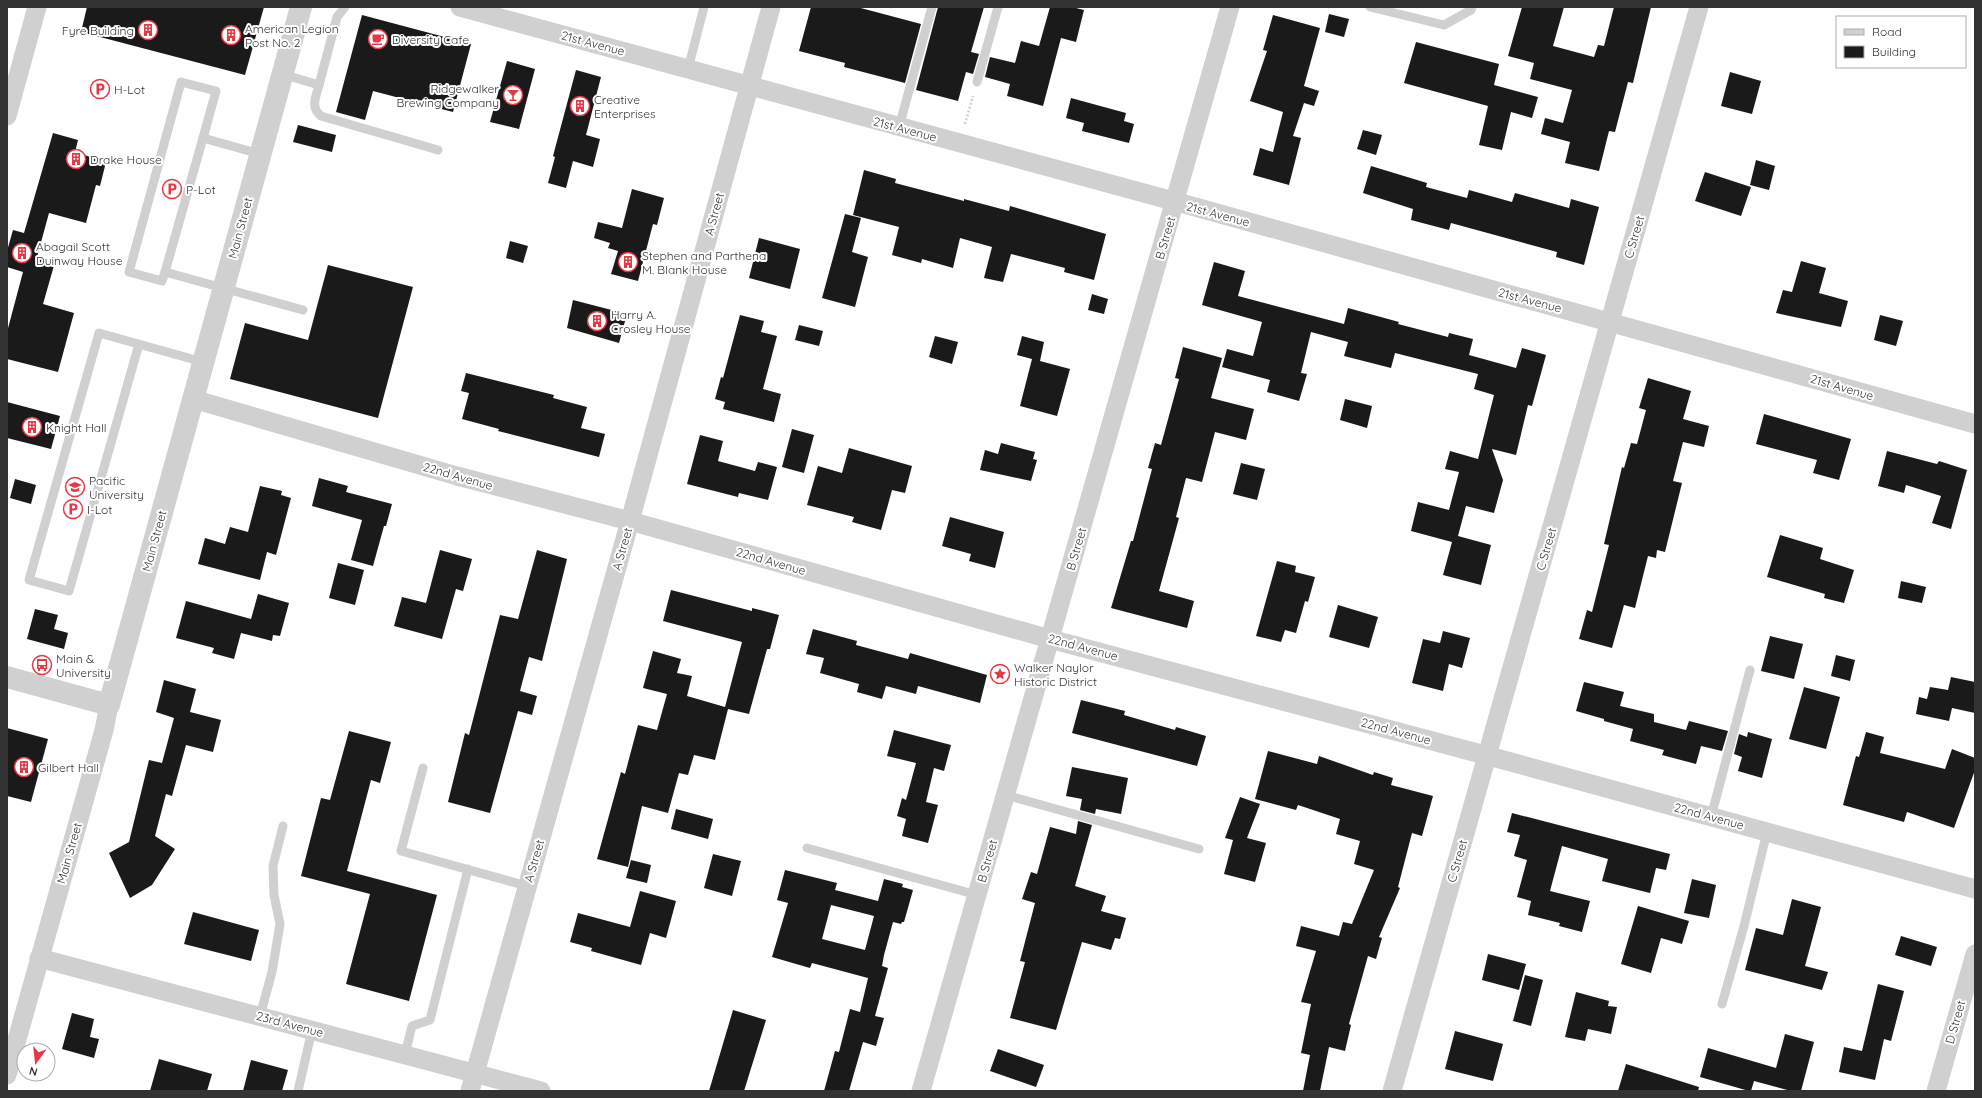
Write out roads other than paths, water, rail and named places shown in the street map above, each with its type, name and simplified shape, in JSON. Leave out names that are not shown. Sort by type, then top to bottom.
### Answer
[{"type":"street","points":[[7,116],[37,7]]},
{"type":"street","name":"Main Street","points":[[7,1075],[104,730],[109,705],[301,7]]},
{"type":"street","name":"21st Avenue","points":[[460,7],[493,11],[749,86],[1175,202],[1975,424]]},
{"type":"street","name":"A Street","points":[[470,1091],[772,7]]},
{"type":"street","name":"B Street","points":[[921,1091],[1230,7]]},
{"type":"street","name":"C Street","points":[[1392,1091],[1699,7]]},
{"type":"street","name":"22nd Avenue","points":[[193,399],[457,476],[630,521],[1050,639],[1975,889]]},
{"type":"street","points":[[7,677],[109,705]]},
{"type":"street","name":"D Street","points":[[1936,1091],[1975,954]]},
{"type":"street","name":"23rd Avenue","points":[[39,958],[541,1091]]},
{"type":"lane","points":[[345,7],[338,17],[314,104],[315,111],[321,116],[438,150]]},
{"type":"lane","points":[[688,69],[704,7]]},
{"type":"lane","points":[[899,127],[932,7]]},
{"type":"lane","points":[[977,82],[998,7]]},
{"type":"lane","points":[[1370,7],[1444,25],[1471,10],[1472,7]]},
{"type":"lane","points":[[282,74],[319,85]]},
{"type":"lane","points":[[181,82],[216,91],[165,272],[162,281],[129,272],[181,82]]},
{"type":"lane","points":[[203,138],[260,154]]},
{"type":"lane","points":[[165,272],[303,310]]},
{"type":"lane","points":[[139,344],[69,591],[29,580],[99,333],[139,344],[203,362]]},
{"type":"lane","points":[[1711,817],[1750,670]]},
{"type":"lane","points":[[423,768],[401,851],[528,886]]},
{"type":"lane","points":[[1006,795],[1199,850]]},
{"type":"lane","points":[[260,1016],[272,972],[280,924],[274,895],[273,866],[283,826]]},
{"type":"lane","points":[[1722,1004],[1767,832]]},
{"type":"lane","points":[[807,848],[977,895]]},
{"type":"lane","points":[[405,1054],[412,1026],[430,1020],[468,870]]},
{"type":"lane","points":[[298,1091],[312,1030]]},
{"type":"place","name":"Fyre Building","points":[[148,30]]},
{"type":"place","name":"American Legion Post No. 2","points":[[231,35]]},
{"type":"place","name":"Diversity Cafe","points":[[378,39]]},
{"type":"place","name":"H-Lot","points":[[100,89]]},
{"type":"place","name":"Ridgewalker Brewing Company","points":[[513,95]]},
{"type":"place","name":"Creative Enterprises","points":[[580,106]]},
{"type":"place","name":"Drake House","points":[[76,159]]},
{"type":"place","name":"P-Lot","points":[[172,189]]},
{"type":"place","name":"Abagail Scott Duinway House","points":[[22,253]]},
{"type":"place","name":"Stephen and Parthena M. Blank House","points":[[628,262]]},
{"type":"place","name":"Harry A. Crosley House","points":[[597,321]]},
{"type":"place","name":"Knight Hall","points":[[32,427]]},
{"type":"place","name":"Pacific University","points":[[75,487]]},
{"type":"place","name":"I-Lot","points":[[73,509]]},
{"type":"place","name":"Main & University","points":[[42,665]]},
{"type":"place","name":"Walker Naylor Historic District","points":[[1000,674]]},
{"type":"place","name":"Gilbert Hall","points":[[24,767]]}]
